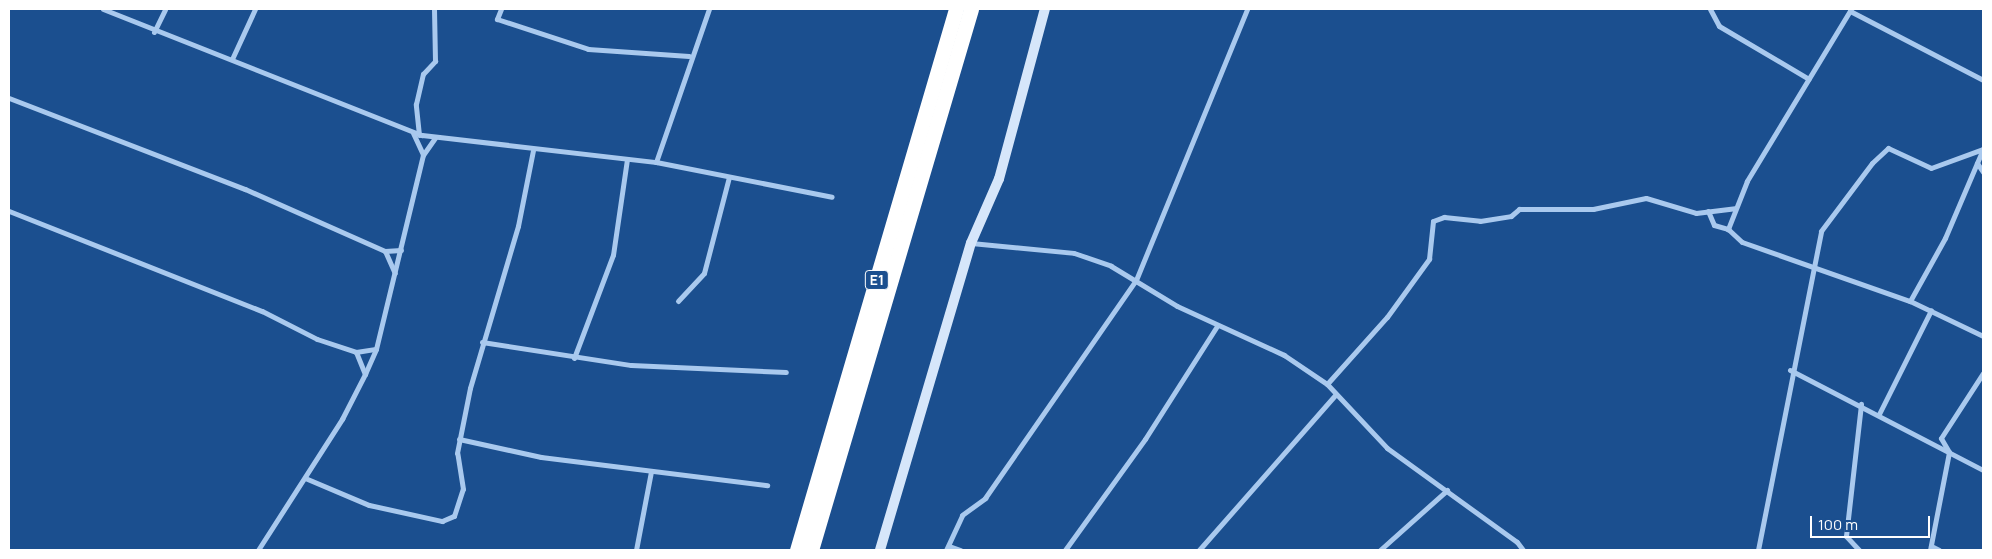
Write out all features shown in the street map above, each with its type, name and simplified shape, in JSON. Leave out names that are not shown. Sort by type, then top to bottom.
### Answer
[{"type":"highway","name":"E1","points":[[797,550],[956,9]]},
{"type":"highway","name":"E1","points":[[811,550],[971,9]]},
{"type":"street","points":[[103,9],[154,32],[232,59],[419,135],[533,150],[656,162],[832,197]]},
{"type":"street","points":[[154,32],[164,9]]},
{"type":"street","points":[[232,59],[255,9]]},
{"type":"street","points":[[419,135],[416,104],[423,74],[435,61],[434,9]]},
{"type":"street","points":[[501,9],[497,19],[588,49],[689,56]]},
{"type":"street","points":[[656,162],[689,56],[708,9]]},
{"type":"street","points":[[880,550],[971,243],[1000,179],[1045,9]]},
{"type":"street","points":[[960,550],[948,548],[962,515],[985,498],[1136,280],[1247,9]]},
{"type":"street","points":[[1710,9],[1719,26],[1809,79]]},
{"type":"street","points":[[1728,229],[1735,208],[1850,10],[1983,80]]},
{"type":"street","points":[[9,98],[245,189],[385,251],[401,250]]},
{"type":"street","points":[[412,133],[423,155]]},
{"type":"street","points":[[258,550],[305,478],[365,374],[376,349],[396,273],[423,155],[435,138]]},
{"type":"street","points":[[1758,550],[1790,370],[1821,231],[1872,162],[1888,148],[1931,168],[1983,149]]},
{"type":"street","points":[[1910,301],[1945,238],[1983,149]]},
{"type":"street","points":[[305,478],[369,505],[448,520],[463,490],[457,453],[459,439],[482,342],[518,226],[533,150]]},
{"type":"street","points":[[574,358],[613,254],[627,159]]},
{"type":"street","points":[[1977,163],[1983,172]]},
{"type":"street","points":[[678,300],[704,273],[729,177]]},
{"type":"street","points":[[1327,384],[1387,317],[1429,259],[1433,220],[1444,217],[1480,220],[1511,216],[1519,209],[1593,209],[1646,198],[1696,213],[1735,208]]},
{"type":"street","points":[[1708,210],[1714,225],[1728,229],[1742,242],[1910,301],[1983,336]]},
{"type":"street","points":[[9,211],[356,352],[376,349]]},
{"type":"street","points":[[971,243],[1074,254],[1136,280],[1217,326],[1284,356],[1327,384],[1387,448],[1447,490],[1523,550]]},
{"type":"street","points":[[385,251],[396,273]]},
{"type":"street","points":[[1879,414],[1931,310]]},
{"type":"street","points":[[1065,550],[1145,439],[1217,326]]},
{"type":"street","points":[[482,342],[574,358],[786,372]]},
{"type":"street","points":[[356,352],[365,374]]},
{"type":"street","points":[[1790,370],[1861,404],[1983,470]]},
{"type":"street","points":[[1939,550],[1930,548],[1949,452],[1941,438],[1983,373]]},
{"type":"street","points":[[1199,550],[1336,395]]},
{"type":"street","points":[[1860,550],[1846,536],[1861,404]]},
{"type":"street","points":[[459,439],[540,457],[767,485]]},
{"type":"street","points":[[636,550],[651,471]]},
{"type":"street","points":[[1380,550],[1447,490]]}]
